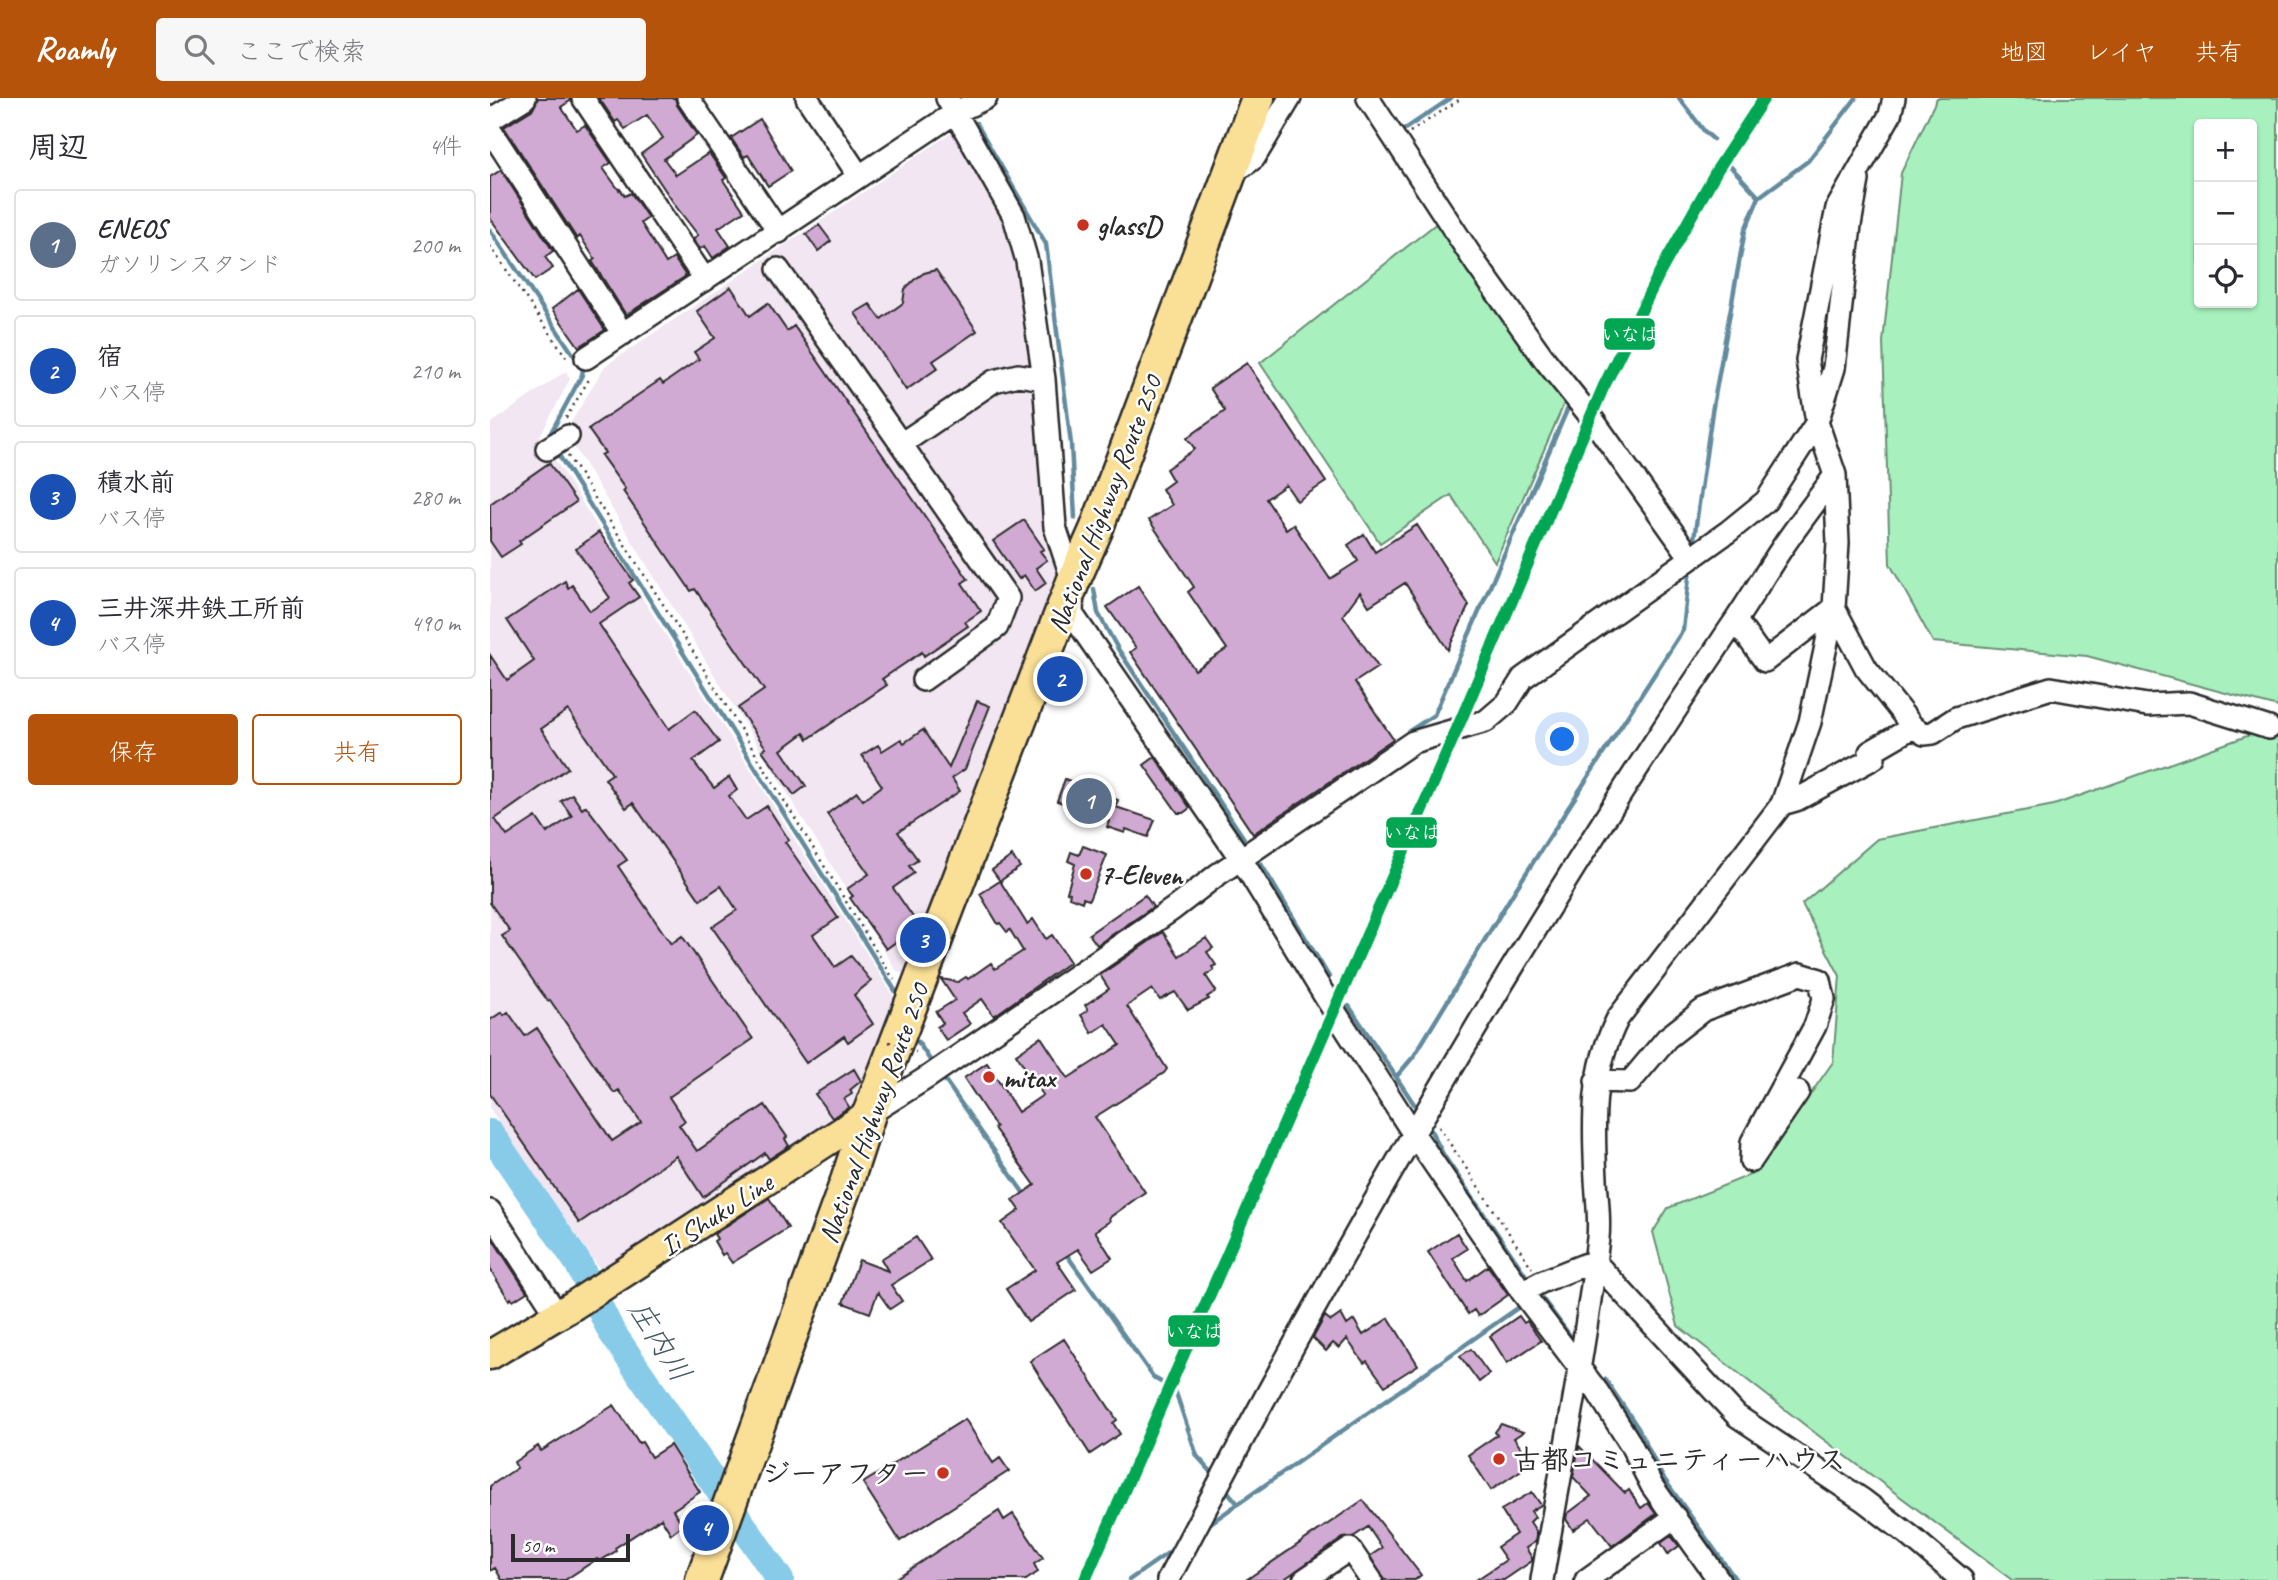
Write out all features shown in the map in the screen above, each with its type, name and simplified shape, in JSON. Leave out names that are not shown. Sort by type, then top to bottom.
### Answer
[{"type":"highway","name":"National Highway Route 250","points":[[702,1580],[869,1114],[1073,582],[1096,530],[1258,98]]},
{"type":"main road","name":"Ii Shuku Line","points":[[490,1355],[608,1284],[869,1114]]},
{"type":"main road","points":[[813,1151],[837,1153],[845,1164],[847,1181]]},
{"type":"street","points":[[490,120],[525,98]]},
{"type":"street","points":[[583,98],[705,280]]},
{"type":"street","points":[[688,98],[779,232]]},
{"type":"street","points":[[807,98],[859,176]]},
{"type":"street","points":[[579,359],[623,334],[779,232],[859,176],[952,105],[986,98]]},
{"type":"street","points":[[1233,164],[1243,166],[1254,158],[1290,98]]},
{"type":"street","points":[[1368,98],[1477,265],[1690,558]]},
{"type":"street","points":[[1542,1580],[1594,1261],[1598,1222],[1593,1136],[1596,1081],[1607,1040],[1618,1018],[1782,804],[1810,722],[1834,608],[1838,544],[1835,475],[1817,422],[1807,360],[1837,208],[1890,115],[1894,98]]},
{"type":"street","points":[[952,105],[1020,231],[1027,261],[1044,379],[1055,527],[1073,582],[1072,614],[1241,859],[1326,998],[1419,1123],[1529,1288],[1578,1368],[1624,1433],[1652,1486],[1719,1580]]},
{"type":"street","points":[[490,130],[623,334]]},
{"type":"street","points":[[778,269],[1009,598],[997,627],[923,680]]},
{"type":"street","points":[[901,444],[995,381],[1018,375],[1044,379]]},
{"type":"street","points":[[869,1114],[1051,993],[1413,742],[1486,721],[1507,703],[1523,678],[1729,531],[1766,501],[1817,422]]},
{"type":"street","points":[[1168,1580],[1219,1481],[1419,1123],[1573,868],[1659,734],[1739,625],[1784,546],[1835,475]]},
{"type":"street","points":[[1055,527],[1062,535],[1082,539],[1096,530]]},
{"type":"street","points":[[1739,625],[1765,661],[1834,608]]},
{"type":"street","points":[[1834,608],[1866,668],[1913,727],[1924,734],[1933,733],[1956,718],[2051,688],[2147,705],[2189,703],[2269,728]]},
{"type":"street","points":[[1782,804],[1796,800],[1874,758],[1870,752],[1913,727]]},
{"type":"street","points":[[1596,1081],[1630,1082],[1667,1038],[1703,1010],[1800,974],[1820,980],[1824,999],[1815,1026],[1752,1142],[1751,1161],[1798,1092]]},
{"type":"street","points":[[490,1211],[566,1310]]},
{"type":"street","points":[[1529,1288],[1594,1261]]},
{"type":"street","points":[[1594,1261],[1738,1416],[1863,1500],[1962,1580]]},
{"type":"street","points":[[1586,1580],[1675,1517]]},
{"type":"street","points":[[1304,1580],[1350,1549],[1371,1580]]},
{"type":"path","points":[[1396,142],[1462,98]]},
{"type":"path","points":[[490,246],[569,361],[579,359],[591,365],[591,376],[555,436],[558,442],[684,637],[895,982],[916,994]]},
{"type":"path","points":[[889,1042],[916,1052]]},
{"type":"shaded area","points":[[953,132],[1001,212],[1015,255],[1041,444],[1042,517],[1057,578],[909,978],[896,970],[565,432],[605,366]]},
{"type":"shaded area","points":[[566,371],[570,379],[540,436],[898,1003],[856,1105],[601,1271],[490,1109],[490,424]]},
{"type":"green space","points":[[1937,98],[2278,98],[2278,707],[2087,656],[1933,642],[1890,564],[1883,342],[1901,173]]},
{"type":"green space","points":[[1442,219],[1567,397],[1495,562],[1451,495],[1380,543],[1260,363]]},
{"type":"green space","points":[[2278,725],[2278,1580],[2012,1580],[1819,1436],[1678,1326],[1653,1232],[1668,1208],[1755,1173],[1833,1062],[1840,976],[1802,904],[1877,839],[2054,805]]},
{"type":"building","points":[[538,98],[570,98],[570,101],[561,107],[577,130],[585,125],[611,163],[603,168],[625,196],[631,193],[648,218],[641,223],[666,263],[674,258],[686,276],[626,315],[592,261],[595,259],[580,236],[577,239],[504,127],[533,109]]},
{"type":"building","points":[[599,98],[675,98],[697,135],[664,159],[676,175],[709,153],[744,211],[718,228],[730,246],[713,258],[705,246],[700,249],[693,239],[698,235],[641,154],[663,138],[647,115],[625,129],[618,120],[615,122]]},
{"type":"building","points":[[760,119],[791,171],[768,186],[748,155],[744,157],[731,138]]},
{"type":"building","points":[[501,170],[553,251],[545,257],[553,268],[535,280],[490,218],[490,177]]},
{"type":"building","points":[[819,225],[831,241],[818,251],[806,234]]},
{"type":"building","points":[[936,270],[977,331],[933,361],[938,368],[906,390],[855,313],[870,304],[881,319],[903,303],[905,289],[914,280],[924,273]]},
{"type":"building","points":[[731,287],[750,316],[768,303],[787,331],[794,326],[968,579],[962,583],[981,611],[965,622],[968,626],[924,656],[922,652],[882,679],[887,685],[808,739],[804,733],[781,750],[806,786],[794,795],[762,750],[766,748],[738,708],[764,690],[695,589],[691,591],[623,491],[625,489],[601,455],[605,453],[588,429],[660,380],[663,384],[699,359],[694,352],[715,338],[697,311]]},
{"type":"building","points":[[578,289],[605,330],[579,347],[552,309]]},
{"type":"building","points":[[1247,363],[1326,482],[1297,501],[1286,485],[1266,499],[1286,529],[1293,524],[1330,579],[1358,561],[1348,545],[1364,534],[1375,552],[1417,525],[1469,605],[1448,650],[1405,583],[1369,606],[1360,592],[1343,615],[1378,667],[1355,682],[1393,739],[1253,834],[1130,652],[1136,648],[1107,607],[1138,586],[1195,670],[1227,649],[1188,592],[1194,587],[1149,520],[1172,505],[1162,489],[1173,481],[1166,469],[1195,449],[1187,438],[1225,411],[1210,388]]},
{"type":"building","points":[[549,463],[576,502],[519,541],[521,544],[501,557],[490,541],[490,504]]},
{"type":"building","points":[[1024,520],[1044,549],[1040,551],[1047,560],[1036,568],[1046,583],[1035,591],[1024,575],[1019,579],[993,541]]},
{"type":"building","points":[[599,532],[633,580],[629,583],[639,597],[599,624],[669,729],[695,710],[719,742],[693,761],[714,788],[729,777],[737,790],[729,796],[746,820],[767,806],[789,840],[785,842],[838,918],[813,935],[835,967],[851,956],[871,981],[854,995],[873,1024],[848,1042],[844,1036],[806,1063],[712,927],[737,910],[721,886],[700,900],[633,803],[626,808],[605,779],[612,774],[568,710],[541,729],[568,768],[495,819],[507,836],[536,817],[547,833],[572,816],[561,801],[572,794],[582,809],[586,806],[627,860],[618,866],[671,944],[682,936],[753,1039],[669,1097],[685,1121],[679,1125],[697,1151],[765,1105],[787,1137],[785,1139],[789,1146],[769,1159],[765,1153],[703,1197],[676,1156],[579,1223],[490,1094],[490,1020],[502,1012],[504,1015],[508,1012],[525,1036],[537,1028],[612,1141],[641,1122],[619,1090],[614,1093],[502,936],[510,931],[490,903],[490,655],[507,680],[534,661],[507,620],[565,581],[568,588],[572,585],[590,611],[610,598],[576,549]]},
{"type":"building","points":[[977,701],[990,706],[965,769],[952,778],[960,791],[898,832],[918,860],[909,866],[914,873],[893,888],[915,920],[911,922],[915,928],[886,949],[850,898],[853,896],[847,889],[869,874],[827,814],[857,792],[863,800],[882,786],[862,755],[878,745],[882,751],[901,739],[904,743],[923,730],[949,768]]},
{"type":"building","points":[[1155,757],[1190,808],[1183,813],[1178,813],[1144,765]]},
{"type":"building","points":[[1065,779],[1118,800],[1116,807],[1155,820],[1148,837],[1126,829],[1125,833],[1107,827],[1109,821],[1057,801]]},
{"type":"building","points":[[1083,846],[1107,855],[1089,900],[1083,898],[1082,902],[1069,897],[1070,893],[1067,892],[1075,864],[1068,861],[1071,852],[1079,855]]},
{"type":"building","points":[[1012,856],[1020,867],[1000,881],[992,870]]},
{"type":"building","points":[[1000,881],[1027,924],[1033,919],[1046,939],[1052,935],[1070,962],[994,1016],[982,999],[962,1013],[970,1024],[946,1040],[937,1027],[943,1023],[936,1012],[955,1000],[941,979],[958,982],[966,977],[968,979],[991,963],[995,969],[1023,951],[1010,930],[1007,932],[998,924],[980,894]]},
{"type":"building","points":[[1145,895],[1153,907],[1097,945],[1089,934]]},
{"type":"building","points":[[1163,932],[1179,956],[1206,938],[1213,948],[1207,952],[1216,965],[1206,976],[1216,991],[1207,997],[1209,999],[1188,1010],[1175,992],[1160,1000],[1152,989],[1127,1006],[1167,1069],[1095,1117],[1145,1192],[1095,1231],[1112,1258],[1093,1270],[1078,1249],[1057,1262],[1076,1290],[1028,1322],[1006,1289],[1035,1270],[1002,1223],[1020,1210],[1013,1200],[1035,1185],[994,1128],[996,1127],[964,1078],[987,1063],[1018,1112],[1043,1095],[1016,1054],[1041,1037],[1068,1078],[1120,1045],[1106,1024],[1092,1033],[1081,1015],[1088,1010],[1085,1005],[1109,989],[1100,975]]},
{"type":"building","points":[[854,1069],[861,1081],[850,1090],[852,1094],[844,1099],[849,1107],[832,1118],[815,1094]]},
{"type":"building","points":[[769,1198],[788,1228],[732,1263],[725,1253],[722,1255],[714,1241],[717,1239],[714,1234]]},
{"type":"building","points":[[1457,1233],[1467,1249],[1453,1258],[1467,1281],[1488,1266],[1508,1295],[1478,1316],[1474,1310],[1468,1314],[1428,1252]]},
{"type":"building","points":[[490,1235],[527,1292],[513,1301],[511,1298],[509,1300],[490,1269]]},
{"type":"building","points":[[916,1237],[931,1260],[891,1285],[902,1301],[890,1309],[878,1292],[870,1313],[843,1303],[859,1260],[888,1271],[881,1259]]},
{"type":"building","points":[[1341,1314],[1347,1325],[1354,1320],[1363,1335],[1389,1318],[1418,1365],[1385,1386],[1347,1339],[1339,1348],[1333,1343],[1326,1351],[1313,1338],[1325,1316],[1331,1321]]},
{"type":"building","points":[[1519,1316],[1524,1323],[1527,1321],[1541,1341],[1507,1363],[1490,1336]]},
{"type":"building","points":[[1064,1339],[1117,1420],[1113,1423],[1120,1434],[1090,1454],[1030,1361]]},
{"type":"building","points":[[1471,1349],[1489,1374],[1479,1382],[1460,1356]]},
{"type":"building","points":[[614,1405],[651,1457],[670,1445],[700,1492],[673,1510],[683,1525],[671,1534],[661,1518],[615,1548],[616,1551],[600,1561],[597,1559],[565,1580],[502,1580],[495,1568],[490,1571],[490,1486],[517,1468],[514,1462],[538,1446],[541,1451]]},
{"type":"building","points":[[965,1419],[993,1463],[1000,1458],[1009,1471],[900,1541],[863,1483]]},
{"type":"building","name":"古都コミュニティーハウス","points":[[1501,1424],[1523,1432],[1514,1438],[1529,1460],[1529,1465],[1491,1490],[1468,1455],[1497,1435],[1495,1432]]},
{"type":"building","points":[[1579,1446],[1625,1493],[1629,1490],[1641,1508],[1648,1503],[1656,1514],[1612,1546],[1590,1518],[1573,1530],[1566,1519],[1567,1514],[1591,1496],[1573,1477]]},
{"type":"building","points":[[1532,1492],[1541,1505],[1531,1511],[1535,1517],[1530,1522],[1536,1536],[1535,1542],[1526,1548],[1532,1561],[1504,1580],[1476,1580],[1506,1560],[1497,1547],[1516,1534],[1501,1510]]},
{"type":"building","points":[[1363,1500],[1421,1575],[1415,1580],[1384,1580],[1370,1556],[1382,1548],[1368,1527],[1353,1537],[1343,1538],[1283,1580],[1246,1580]]},
{"type":"building","points":[[999,1511],[1004,1520],[1013,1514],[1043,1558],[1034,1564],[1038,1572],[1026,1580],[893,1580]]},
{"type":"building","points":[[1671,1536],[1679,1546],[1668,1554],[1661,1543]]},
{"type":"waterway","points":[[1399,133],[1451,98]]},
{"type":"waterway","points":[[1679,98],[1713,139]]},
{"type":"waterway","points":[[1693,546],[1712,412],[1745,230],[1759,197],[1808,161],[1856,98]]},
{"type":"waterway","points":[[976,123],[1046,244],[1071,444],[1075,518]]},
{"type":"waterway","points":[[1731,167],[1759,197]]},
{"type":"waterway","points":[[490,230],[583,369],[548,438]]},
{"type":"waterway","points":[[1406,738],[1408,732],[1434,715],[1571,401]]},
{"type":"waterway","points":[[560,457],[896,992]]},
{"type":"waterway","points":[[1396,1077],[1414,1056],[1512,895],[1683,630],[1690,568]]},
{"type":"waterway","points":[[1094,589],[1098,613],[1118,649],[1247,843]]},
{"type":"waterway","points":[[1402,762],[1411,756]]},
{"type":"waterway","points":[[1261,864],[1329,977]]},
{"type":"waterway","points":[[1349,1006],[1418,1110]]},
{"type":"waterway","points":[[918,1042],[930,1060]]},
{"type":"waterway","points":[[942,1076],[1027,1198]]},
{"type":"waterway","points":[[1427,1123],[1444,1156],[1529,1280]]},
{"type":"waterway","name":"庄内川","points":[[490,1133],[578,1263],[611,1331],[780,1580]]},
{"type":"waterway","points":[[1064,1251],[1154,1378],[1175,1390],[1197,1456],[1216,1477]]},
{"type":"waterway","points":[[1536,1290],[1577,1345]]},
{"type":"waterway","points":[[1205,1527],[1522,1305]]},
{"type":"waterway","points":[[1605,1379],[1638,1428],[1662,1476],[1736,1580]]},
{"type":"waterway","points":[[1224,1487],[1238,1504]]},
{"type":"waterway","points":[[1129,1580],[1175,1548]]},
{"type":"transit line","name":"いなば","points":[[1085,1580],[1603,388],[1660,272],[1717,170],[1764,98]]},
{"type":"place","name":"glassD","points":[[1083,225]]},
{"type":"place","name":"宿","points":[[1060,679]]},
{"type":"place","name":"ENEOS","points":[[1089,801]]},
{"type":"place","name":"7-Eleven","points":[[1086,874]]},
{"type":"place","name":"積水前","points":[[923,940]]},
{"type":"place","name":"mitax","points":[[989,1077]]},
{"type":"place","name":"古都コミュニティーハウス","points":[[1499,1459]]},
{"type":"place","name":"ジーアフター","points":[[943,1473]]},
{"type":"place","name":"三井深井鉄工所前","points":[[706,1528]]}]
